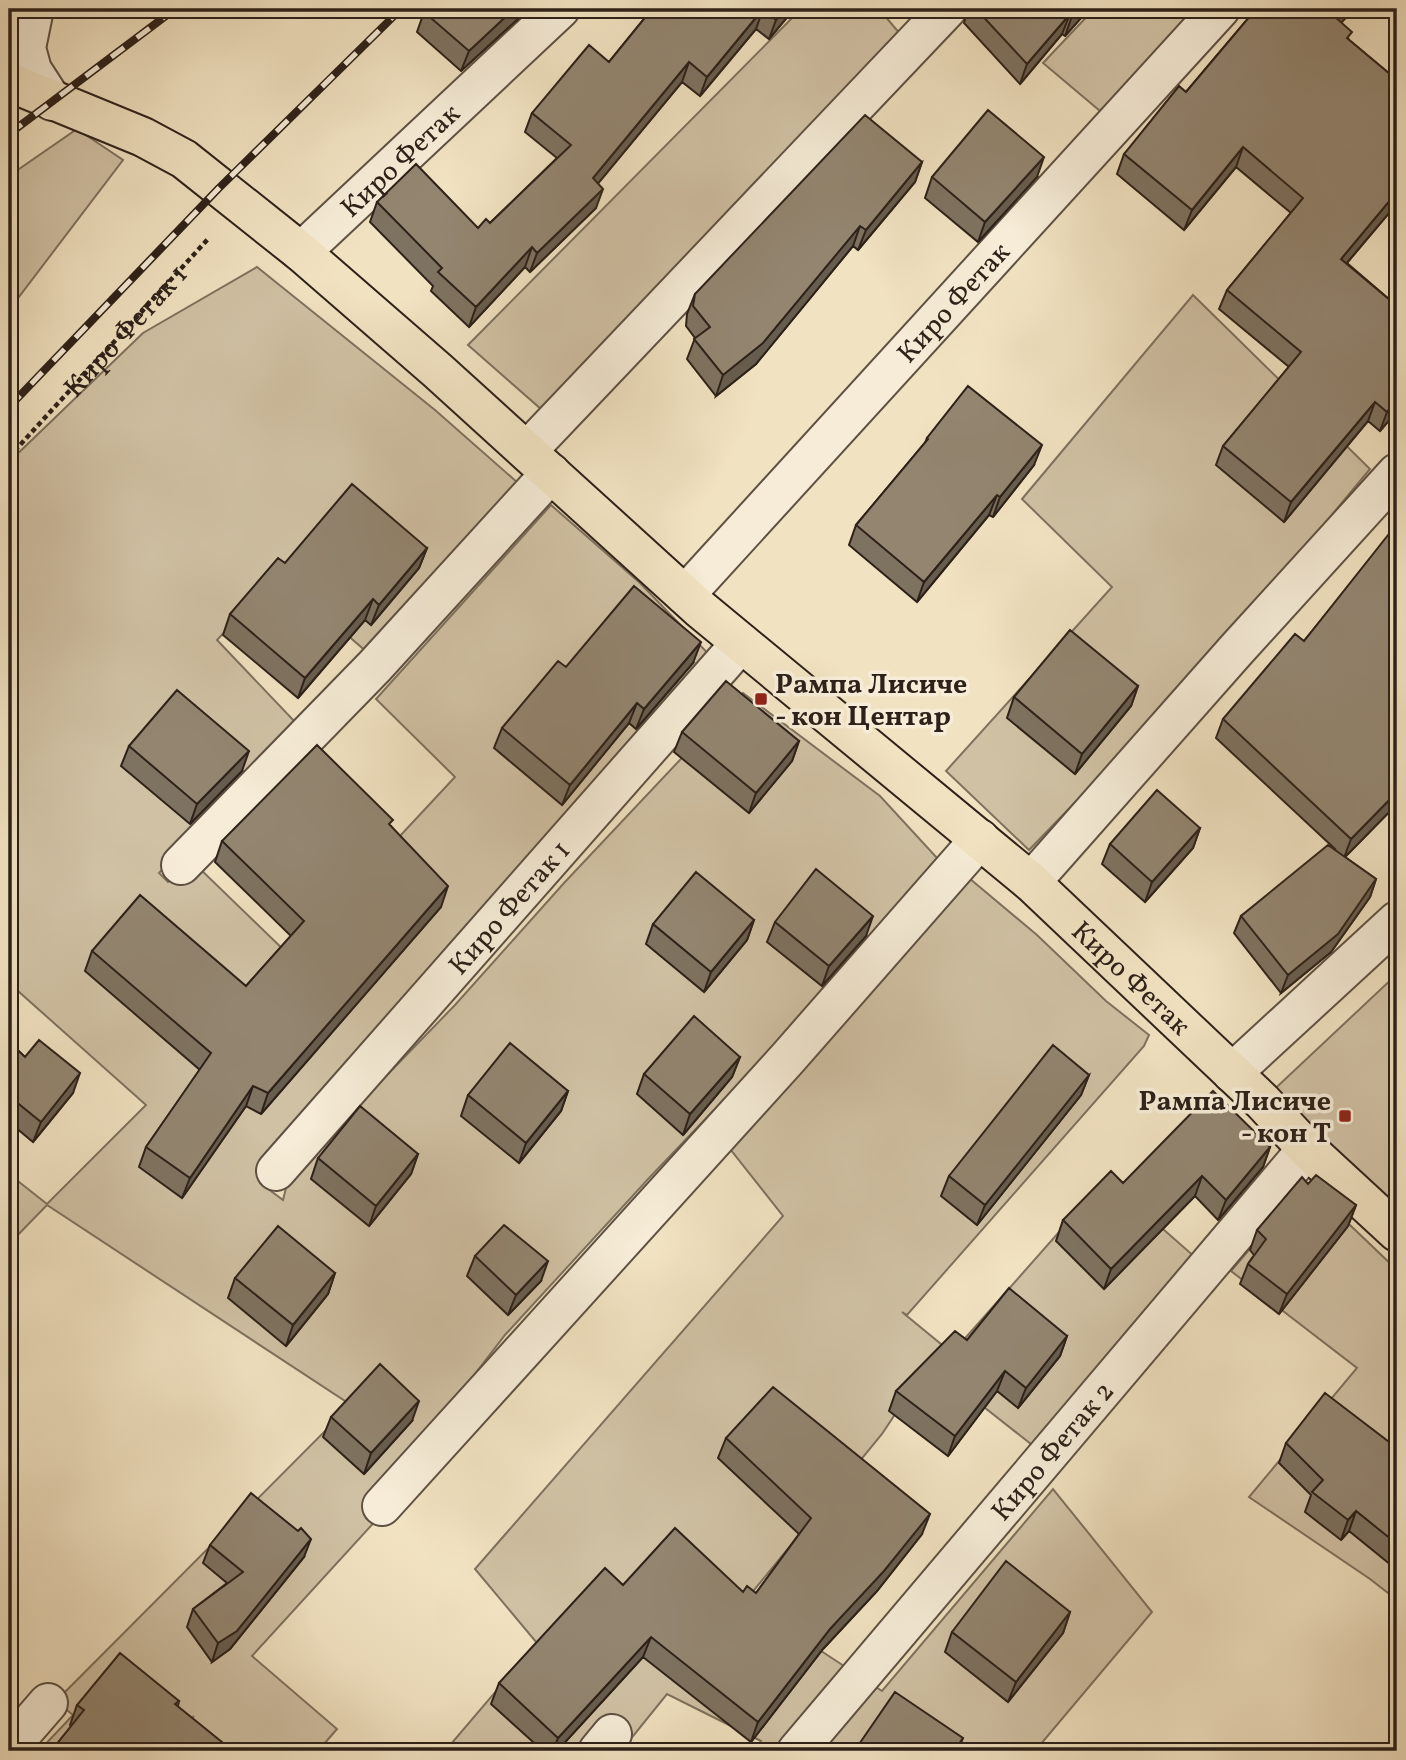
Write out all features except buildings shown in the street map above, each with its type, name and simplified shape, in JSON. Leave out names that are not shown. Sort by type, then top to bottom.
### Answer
[{"type":"main road","name":"Киро Фетак","points":[[9,82],[143,137],[184,159],[301,252],[685,595],[1031,882],[1262,1101],[1307,1149],[1397,1232]]},
{"type":"street","points":[[9,33],[34,9]]},
{"type":"street","points":[[34,9],[26,48],[32,70],[52,101]]},
{"type":"street","name":"Киро Фетак","points":[[301,252],[560,9]]},
{"type":"street","points":[[181,866],[375,666],[539,462],[947,9]]},
{"type":"street","name":"Киро Фетак","points":[[685,595],[1220,9]]},
{"type":"street","points":[[1031,882],[1397,473]]},
{"type":"street","name":"Киро Фетак 1","points":[[276,1171],[741,643]]},
{"type":"street","points":[[382,1506],[788,1058],[980,839]]},
{"type":"street","points":[[1233,1073],[1397,921]]},
{"type":"street","name":"Киро Фетак 2","points":[[797,1751],[1307,1149]]},
{"type":"street","points":[[9,1748],[48,1703]]},
{"type":"path","name":"Киро Фетак 1","points":[[9,457],[240,205]]},
{"type":"shaded area","points":[[801,9],[879,9],[901,35],[541,409],[468,345]]},
{"type":"shaded area","points":[[1094,9],[1214,9],[1112,121],[1043,63]]},
{"type":"shaded area","points":[[77,129],[123,160],[9,310],[9,176]]},
{"type":"shaded area","points":[[257,267],[435,410],[518,483],[368,653],[278,575],[217,640],[297,724],[159,873],[168,882],[193,862],[289,955],[455,777],[376,699],[551,505],[640,583],[724,670],[263,1185],[283,1200],[289,1176],[455,1005],[564,883],[743,693],[880,796],[938,859],[799,1021],[650,1177],[505,1335],[372,1508],[379,1517],[252,1656],[337,1729],[318,1751],[162,1751],[194,1716],[159,1751],[39,1751],[73,1715],[56,1701],[351,1405],[47,1205],[9,1244],[9,1174],[47,1204],[146,1105],[9,983],[9,462],[143,333]]},
{"type":"shaded area","points":[[1193,295],[1370,469],[1202,671],[1029,850],[946,771],[1112,587],[1022,499]]},
{"type":"shaded area","points":[[963,873],[1037,935],[1106,1001],[1149,1035],[1144,1046],[907,1315],[902,1312],[952,1353],[1106,1179],[1204,1265],[1041,1452],[937,1370],[898,1410],[882,1434],[745,1601],[882,1691],[1053,1489],[1152,1612],[1035,1751],[754,1751],[761,1741],[667,1694],[621,1751],[445,1751],[537,1643],[475,1569],[783,1216],[723,1140]]},
{"type":"shaded area","points":[[1397,974],[1397,1232],[1262,1101]]},
{"type":"shaded area","points":[[1306,1183],[1397,1270],[1397,1600],[1249,1497],[1357,1368],[1231,1271]]},
{"type":"railway","points":[[9,134],[175,9]]},
{"type":"railway","points":[[9,407],[219,188],[401,9]]},
{"type":"place","name":"Рампа Лисиче - кон Центар","points":[[761,699]]},
{"type":"place","name":"Рампа Лисиче - кон Т","points":[[1345,1116]]}]
